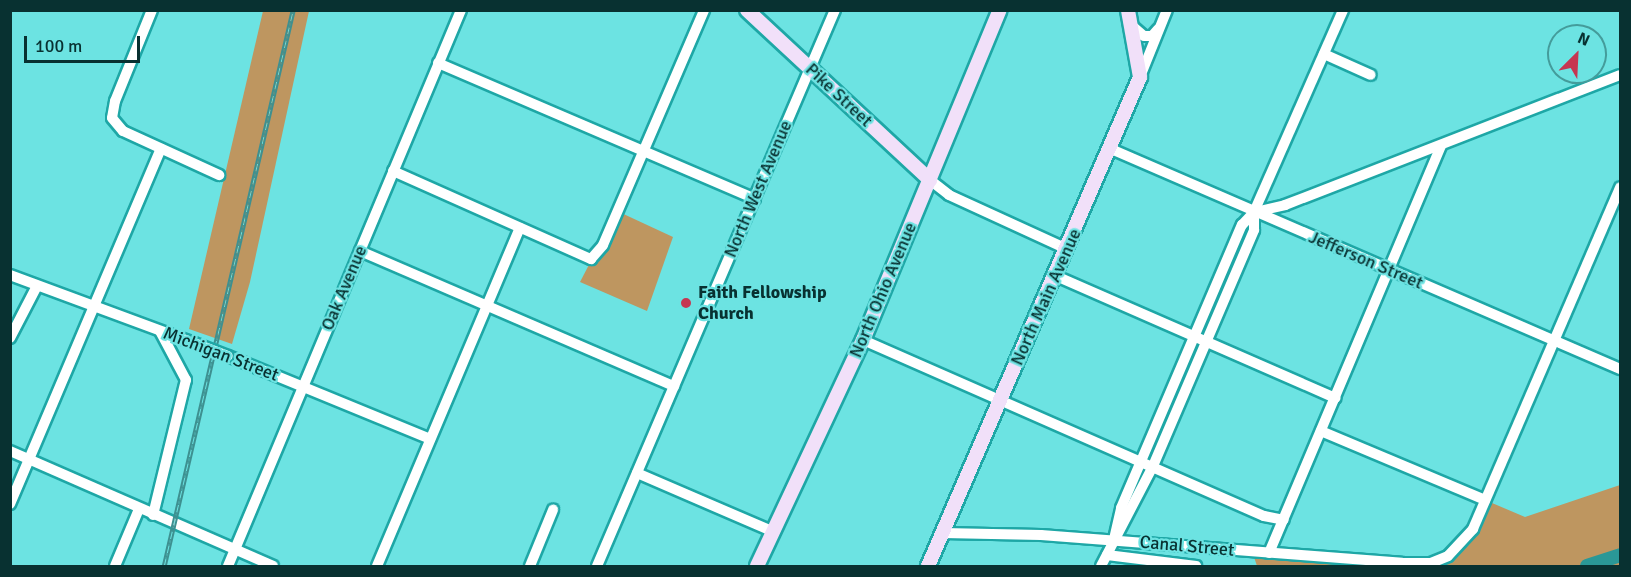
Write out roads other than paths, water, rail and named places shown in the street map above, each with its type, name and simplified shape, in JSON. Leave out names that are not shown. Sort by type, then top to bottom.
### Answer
[{"type":"main road","name":"Pike Street","points":[[747,10],[930,180]]},
{"type":"main road","name":"North Ohio Avenue","points":[[757,567],[863,340],[1000,10]]},
{"type":"main road","points":[[1129,17],[1140,77]]},
{"type":"main road","name":"North Main Avenue","points":[[928,567],[1111,149],[1140,77]]},
{"type":"street","points":[[152,10],[115,101],[112,118],[123,131],[219,175]]},
{"type":"street","name":"Oak Avenue","points":[[228,567],[461,10]]},
{"type":"street","points":[[393,171],[591,259],[598,254],[704,10]]},
{"type":"street","name":"North West Avenue","points":[[597,567],[836,10]]},
{"type":"street","name":"North Main Avenue","points":[[1140,77],[1167,10]]},
{"type":"street","points":[[1114,539],[1120,508],[1194,335],[1242,225],[1254,212],[1342,10]]},
{"type":"street","points":[[1129,17],[1144,36],[1152,36],[1160,27]]},
{"type":"street","points":[[1324,54],[1371,75]]},
{"type":"street","points":[[438,63],[642,153],[755,199]]},
{"type":"street","points":[[1254,212],[1285,205],[1620,75]]},
{"type":"street","points":[[1269,553],[1441,146]]},
{"type":"street","points":[[10,504],[31,460],[92,307],[161,149]]},
{"type":"street","name":"Jefferson Street","points":[[1111,149],[1620,369]]},
{"type":"street","points":[[930,180],[949,195],[1067,249]]},
{"type":"street","points":[[1321,431],[1485,500],[1620,187]]},
{"type":"street","points":[[1101,567],[1114,539],[1133,511],[1153,466],[1254,230],[1254,212]]},
{"type":"street","points":[[377,567],[520,228]]},
{"type":"street","points":[[360,251],[674,386]]},
{"type":"street","name":"Michigan Street","points":[[10,274],[92,307],[228,356],[430,439]]},
{"type":"street","points":[[1056,276],[1335,398]]},
{"type":"street","points":[[10,338],[37,286]]},
{"type":"street","points":[[153,515],[186,380],[160,331]]},
{"type":"street","points":[[863,340],[1000,402],[1142,461],[1244,508],[1284,520]]},
{"type":"street","points":[[10,451],[273,567]]},
{"type":"street","points":[[637,473],[774,532]]},
{"type":"street","name":"Canal Street","points":[[943,533],[1114,539],[1269,553],[1431,563],[1462,544],[1485,500]]},
{"type":"street","points":[[115,567],[139,509]]},
{"type":"street","points":[[530,567],[553,510]]},
{"type":"street","points":[[1107,555],[1196,567]]},
{"type":"waterway","points":[[1587,566],[1620,555]]},
{"type":"railway","points":[[164,566],[293,10]]},
{"type":"place","name":"Faith Fellowship Church","points":[[686,303]]}]
